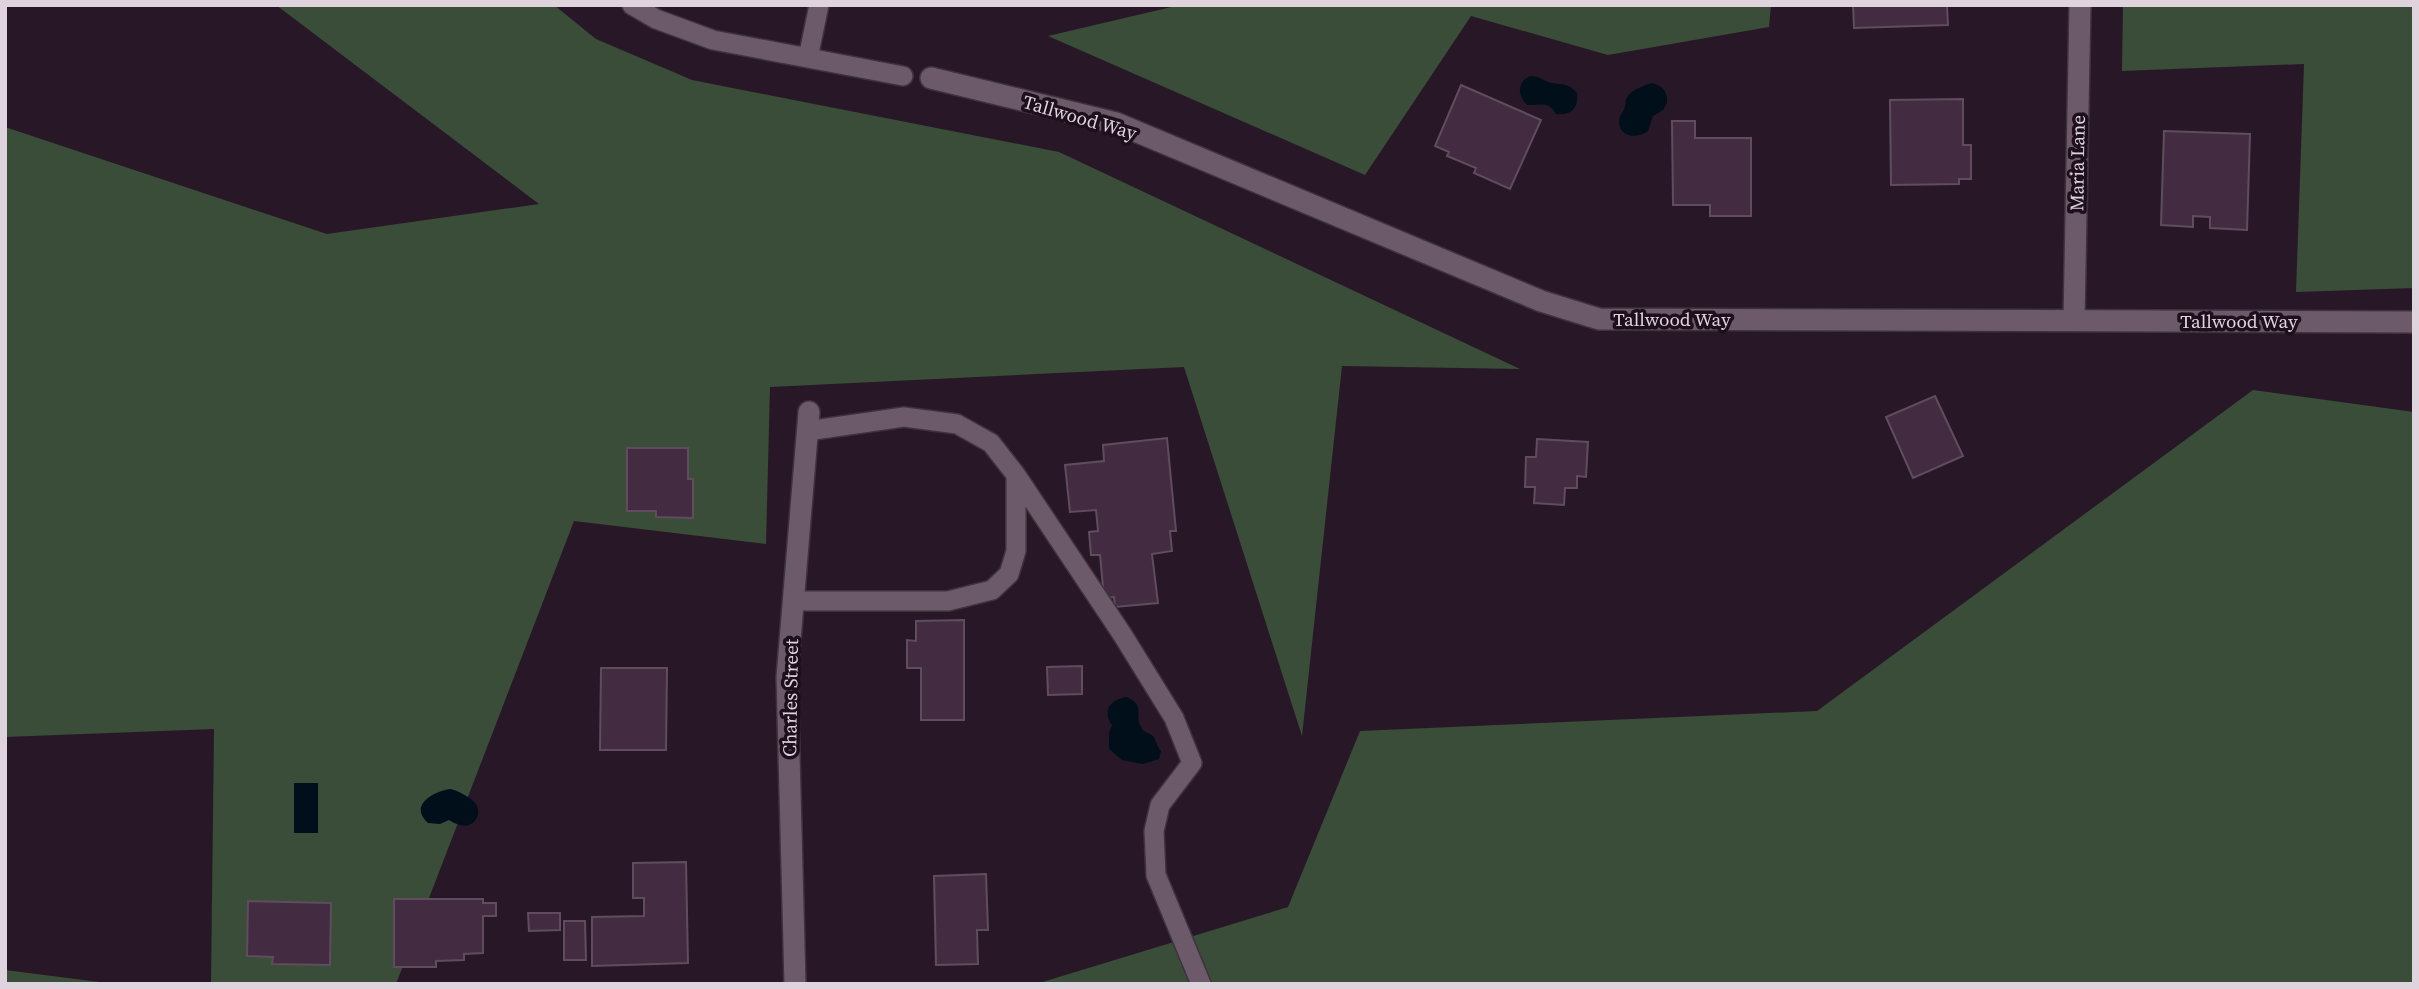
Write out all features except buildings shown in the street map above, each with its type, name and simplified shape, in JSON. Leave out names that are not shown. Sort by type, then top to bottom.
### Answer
[{"type":"street","name":"Maria Lane","points":[[2074,320],[2080,5]]},
{"type":"street","name":"Tallwood Way","points":[[931,78],[1116,123],[1541,302],[1599,319],[2414,322]]},
{"type":"street","name":"Charles Street","points":[[795,984],[787,677],[808,422]]},
{"type":"lane","points":[[632,5],[656,19],[713,40],[903,76]]},
{"type":"lane","points":[[808,58],[818,5]]},
{"type":"lane","points":[[808,422],[904,417],[957,424],[991,443],[1016,475],[1122,634],[1174,718],[1192,763],[1160,805],[1154,831],[1156,875],[1201,984]]},
{"type":"lane","points":[[793,601],[948,601],[992,590],[1009,574],[1016,551],[1016,475]]},
{"type":"green space","points":[[276,5],[554,5],[596,39],[692,80],[1059,152],[1520,369],[1342,366],[1302,736],[1184,367],[770,387],[766,544],[574,521],[396,984],[211,984],[214,729],[5,737],[5,127],[327,234],[539,204]]},
{"type":"green space","points":[[1180,5],[1771,5],[1769,27],[1608,55],[1471,16],[1365,175],[1048,36]]},
{"type":"green space","points":[[2123,5],[2414,5],[2414,288],[2296,292],[2304,64],[2122,71]]},
{"type":"green space","points":[[2253,390],[2414,412],[2414,984],[1036,984],[1288,907],[1360,731],[1817,711]]},
{"type":"green space","points":[[5,970],[115,984],[5,984]]},
{"type":"shaded area","points":[[1530,76],[1570,87],[1577,93],[1573,110],[1556,114],[1547,105],[1527,105],[1521,97],[1520,89]]},
{"type":"shaded area","points":[[1652,83],[1664,90],[1667,103],[1663,110],[1653,116],[1648,131],[1634,136],[1626,134],[1619,121],[1626,100],[1636,90]]},
{"type":"shaded area","points":[[1127,697],[1138,706],[1141,728],[1153,736],[1161,751],[1159,759],[1143,764],[1122,760],[1109,749],[1112,725],[1108,715],[1109,706],[1116,700]]},
{"type":"shaded area","points":[[294,783],[318,783],[318,833],[294,833]]},
{"type":"shaded area","points":[[451,789],[476,804],[476,820],[465,826],[449,820],[440,824],[428,823],[421,810],[422,805],[431,796]]}]
